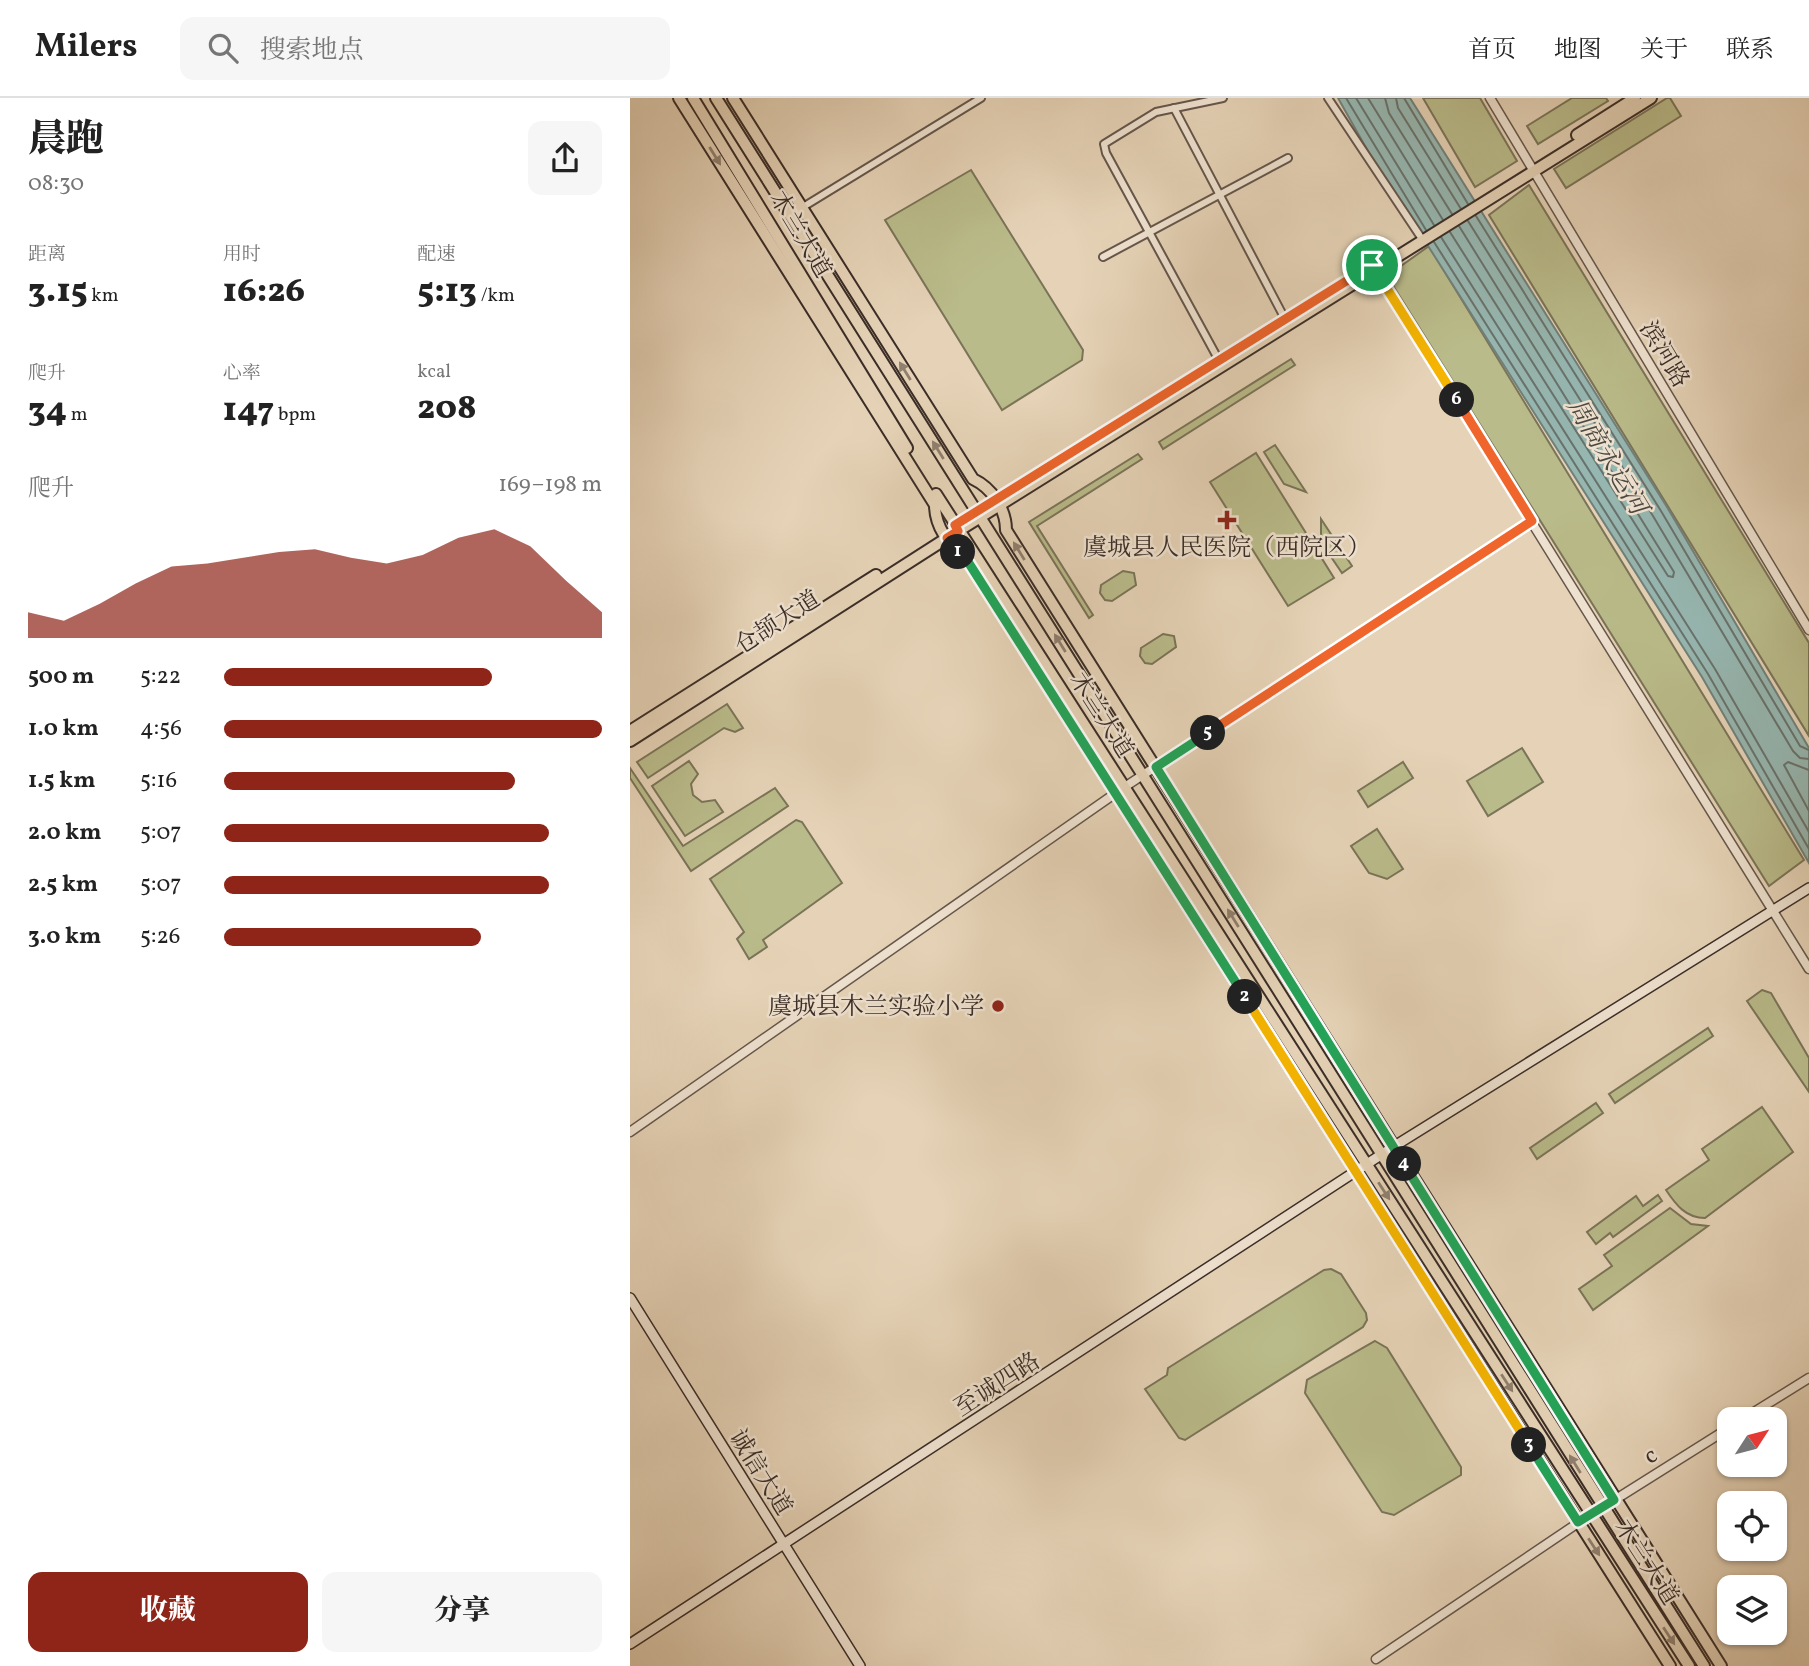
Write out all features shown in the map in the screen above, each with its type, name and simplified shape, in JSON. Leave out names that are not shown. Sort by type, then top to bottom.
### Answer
[{"type":"main road","points":[[679,98],[935,505],[935,519],[945,536],[954,549],[965,557],[1120,790],[1356,1174],[1670,1666]]},
{"type":"main road","name":"木兰大道","points":[[693,98],[1120,790],[1368,1166],[1689,1666]]},
{"type":"main road","name":"木兰大道","points":[[716,98],[1143,776],[1388,1151],[1602,1508],[1704,1666]]},
{"type":"main road","points":[[733,98],[973,479],[987,486],[1006,517],[1006,530],[1156,767],[1388,1151],[1721,1666]]},
{"type":"main road","points":[[945,536],[1480,200],[1634,98]]},
{"type":"main road","points":[[1530,168],[1651,98]]},
{"type":"main road","points":[[1220,363],[1373,267]]},
{"type":"main road","name":"仓颉大道","points":[[630,732],[945,536]]},
{"type":"main road","name":"仓颉大道","points":[[630,741],[945,536]]},
{"type":"main road","name":"至诚四路","points":[[630,1644],[1388,1151],[1809,888]]},
{"type":"main road","name":"诚信大道","points":[[630,1298],[860,1666]]},
{"type":"street","points":[[790,215],[981,98]]},
{"type":"street","points":[[1220,363],[1106,153],[1104,144],[1156,112],[1223,98]]},
{"type":"street","points":[[1328,98],[1421,237]]},
{"type":"street","name":"滨河路","points":[[1490,98],[1809,630]]},
{"type":"street","points":[[1174,108],[1285,320]]},
{"type":"street","points":[[1102,257],[1288,158]]},
{"type":"street","points":[[1373,267],[1775,910],[1809,969]]},
{"type":"street","points":[[630,1132],[1120,790],[1532,521]]},
{"type":"street","points":[[1762,1407],[1809,1378]]},
{"type":"street","name":"c","points":[[1376,1659],[1578,1522],[1717,1436]]},
{"type":"green space","points":[[1423,98],[1480,98],[1517,161],[1475,187]]},
{"type":"green space","points":[[1572,98],[1606,98],[1608,101],[1538,144],[1527,126]]},
{"type":"green space","points":[[1670,98],[1681,116],[1566,188],[1554,169]]},
{"type":"green space","points":[[971,170],[1083,350],[1082,360],[1002,410],[885,220]]},
{"type":"green space","points":[[1529,185],[1809,643],[1809,736],[1489,215]]},
{"type":"green space","points":[[1429,246],[1804,860],[1769,886],[1387,276]]},
{"type":"green space","points":[[1291,359],[1295,365],[1163,449],[1159,442]]},
{"type":"green space","points":[[1275,445],[1306,492],[1284,484],[1264,452]]},
{"type":"green space","points":[[1256,453],[1334,578],[1288,606],[1210,482]]},
{"type":"green space","points":[[1138,454],[1142,459],[1037,526],[1093,615],[1089,618],[1029,522]]},
{"type":"green space","points":[[1321,519],[1352,566],[1342,573],[1321,542]]},
{"type":"green space","points":[[1123,571],[1134,573],[1136,585],[1112,601],[1105,600],[1100,593],[1101,585]]},
{"type":"green space","points":[[1163,634],[1174,636],[1176,647],[1152,664],[1145,663],[1140,656],[1141,648]]},
{"type":"green space","points":[[727,704],[743,728],[735,732],[724,728],[648,778],[637,762]]},
{"type":"green space","points":[[1522,748],[1543,782],[1488,816],[1467,781]]},
{"type":"green space","points":[[689,761],[698,774],[691,784],[693,795],[702,802],[715,800],[723,812],[685,836],[652,786]]},
{"type":"green space","points":[[1403,762],[1413,778],[1368,807],[1358,791]]},
{"type":"green space","points":[[630,768],[683,846],[775,788],[788,806],[691,871],[630,778]]},
{"type":"green space","points":[[796,820],[802,822],[842,883],[763,940],[767,947],[749,959],[737,939],[744,932],[710,879]]},
{"type":"green space","points":[[1377,829],[1403,869],[1387,879],[1369,873],[1351,846]]},
{"type":"green space","points":[[1762,990],[1771,993],[1809,1058],[1809,1092],[1747,1001]]},
{"type":"green space","points":[[1708,1028],[1713,1036],[1615,1103],[1609,1094]]},
{"type":"green space","points":[[1596,1103],[1603,1113],[1537,1159],[1530,1148]]},
{"type":"green space","points":[[1762,1107],[1793,1152],[1705,1218],[1692,1216],[1682,1210],[1666,1190],[1709,1160],[1702,1149]]},
{"type":"green space","points":[[1658,1195],[1662,1201],[1613,1237],[1610,1233],[1596,1244],[1587,1232],[1636,1196],[1643,1206]]},
{"type":"green space","points":[[1670,1208],[1691,1224],[1708,1226],[1593,1310],[1579,1289],[1612,1266],[1604,1255]]},
{"type":"green space","points":[[1331,1269],[1341,1274],[1366,1313],[1367,1320],[1363,1327],[1185,1440],[1179,1438],[1145,1389],[1167,1375],[1168,1368],[1324,1270]]},
{"type":"green space","points":[[1375,1341],[1387,1348],[1461,1467],[1461,1475],[1394,1515],[1382,1512],[1305,1393],[1307,1380]]},
{"type":"water","name":"周商永运河","points":[[1338,98],[1410,98],[1667,507],[1809,748],[1809,863],[1702,677],[1369,153]]},
{"type":"place","name":"虞城县人民医院（西院区）","points":[[1227,520]]},
{"type":"place","name":"虞城县木兰实验小学","points":[[998,1006]]},
{"type":"route","points":[[1372,265],[1532,521],[1156,767],[1614,1500],[1578,1522],[1116,792],[965,557],[954,549],[947,538],[958,531],[955,525],[1372,265]]}]
